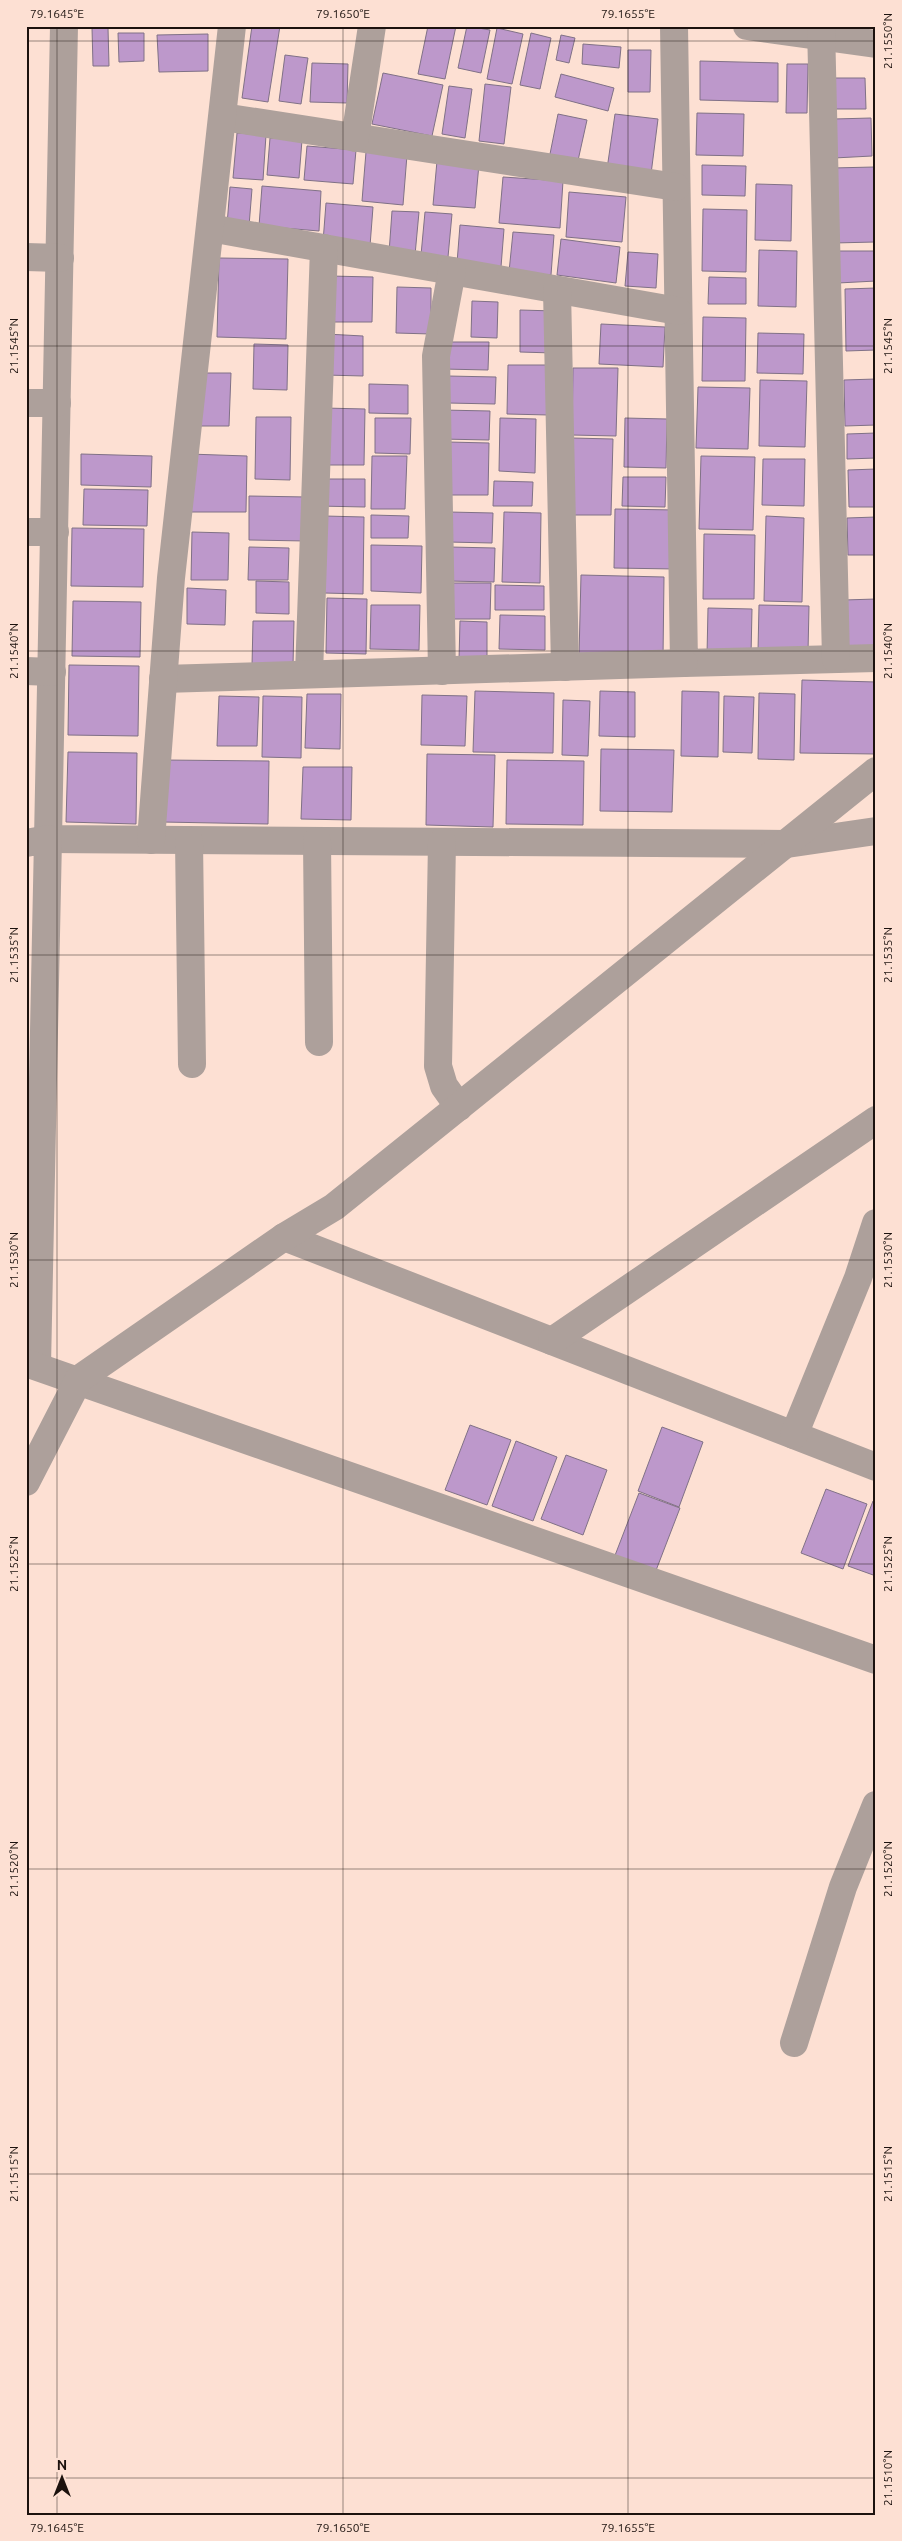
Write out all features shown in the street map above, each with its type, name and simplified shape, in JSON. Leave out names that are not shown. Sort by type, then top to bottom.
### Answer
[{"type":"street","points":[[64,26],[54,532],[39,672],[32,1364],[876,1660]]},
{"type":"street","points":[[151,840],[171,578],[232,26]]},
{"type":"street","points":[[355,138],[372,26]]},
{"type":"street","points":[[674,26],[684,663]]},
{"type":"street","points":[[747,26],[821,31],[876,44]]},
{"type":"street","points":[[821,31],[836,659]]},
{"type":"street","points":[[223,117],[676,187]]},
{"type":"street","points":[[210,228],[678,311]]},
{"type":"street","points":[[310,674],[324,248]]},
{"type":"street","points":[[26,257],[60,258]]},
{"type":"street","points":[[442,671],[436,356],[452,271]]},
{"type":"street","points":[[558,290],[565,667]]},
{"type":"street","points":[[26,403],[57,403]]},
{"type":"street","points":[[26,532],[54,532]]},
{"type":"street","points":[[163,678],[876,658]]},
{"type":"street","points":[[26,1482],[78,1379],[284,1237],[334,1207],[876,771]]},
{"type":"street","points":[[37,841],[787,844],[876,831]]},
{"type":"street","points":[[189,841],[192,1064]]},
{"type":"street","points":[[317,841],[319,1042]]},
{"type":"street","points":[[442,842],[438,1066],[444,1086],[459,1107]]},
{"type":"street","points":[[552,1341],[876,1120]]},
{"type":"street","points":[[794,1435],[867,1281],[876,1223]]},
{"type":"street","points":[[284,1237],[876,1467]]},
{"type":"street","points":[[794,2043],[843,1887],[876,1805]]},
{"type":"building","points":[[252,26],[280,26],[268,102],[242,98]]},
{"type":"building","points":[[428,26],[456,26],[445,79],[418,74]]},
{"type":"building","points":[[467,26],[490,30],[481,73],[458,68]]},
{"type":"building","points":[[92,28],[108,28],[109,66],[93,66]]},
{"type":"building","points":[[497,28],[523,34],[512,84],[487,79]]},
{"type":"building","points":[[118,33],[144,33],[144,61],[119,62]]},
{"type":"building","points":[[531,33],[551,38],[540,89],[520,85]]},
{"type":"building","points":[[208,34],[208,71],[159,72],[157,35]]},
{"type":"building","points":[[561,35],[575,38],[569,63],[556,60]]},
{"type":"building","points":[[583,44],[621,47],[619,68],[582,64]]},
{"type":"building","points":[[628,50],[651,50],[650,92],[628,92]]},
{"type":"building","points":[[285,55],[308,58],[301,104],[279,101]]},
{"type":"building","points":[[700,61],[778,63],[778,102],[700,100]]},
{"type":"building","points":[[312,63],[348,64],[347,103],[310,102]]},
{"type":"building","points":[[787,64],[808,64],[807,113],[786,113]]},
{"type":"building","points":[[383,73],[443,85],[432,136],[372,124]]},
{"type":"building","points":[[561,74],[614,88],[608,111],[555,97]]},
{"type":"building","points":[[831,78],[865,78],[866,109],[832,109]]},
{"type":"building","points":[[485,84],[511,87],[504,144],[479,141]]},
{"type":"building","points":[[449,86],[472,89],[465,138],[442,134]]},
{"type":"building","points":[[697,113],[744,114],[743,156],[696,155]]},
{"type":"building","points":[[558,114],[587,120],[577,165],[549,159]]},
{"type":"building","points":[[615,114],[658,119],[651,174],[607,169]]},
{"type":"building","points":[[871,118],[872,156],[834,158],[834,119]]},
{"type":"building","points":[[237,133],[266,135],[263,180],[233,178]]},
{"type":"building","points":[[270,138],[302,140],[299,178],[267,175]]},
{"type":"building","points":[[307,146],[356,150],[353,184],[304,180]]},
{"type":"building","points":[[366,152],[407,155],[403,205],[362,201]]},
{"type":"building","points":[[437,161],[479,164],[475,208],[433,205]]},
{"type":"building","points":[[702,165],[746,166],[745,196],[702,195]]},
{"type":"building","points":[[874,167],[875,242],[834,243],[832,168]]},
{"type":"building","points":[[503,177],[563,181],[560,228],[499,223]]},
{"type":"building","points":[[756,184],[792,185],[791,241],[755,240]]},
{"type":"building","points":[[262,186],[321,191],[319,231],[259,226]]},
{"type":"building","points":[[230,187],[252,189],[249,226],[227,225]]},
{"type":"building","points":[[569,192],[626,197],[622,242],[566,237]]},
{"type":"building","points":[[326,203],[373,207],[370,246],[323,242]]},
{"type":"building","points":[[703,209],[747,210],[746,272],[702,271]]},
{"type":"building","points":[[392,211],[419,212],[415,255],[389,253]]},
{"type":"building","points":[[425,212],[452,214],[448,257],[421,255]]},
{"type":"building","points":[[460,225],[504,229],[501,267],[457,263]]},
{"type":"building","points":[[513,232],[554,235],[551,275],[509,272]]},
{"type":"building","points":[[561,239],[620,247],[616,283],[557,275]]},
{"type":"building","points":[[759,250],[797,251],[796,307],[758,306]]},
{"type":"building","points":[[836,251],[876,251],[876,281],[838,283]]},
{"type":"building","points":[[628,252],[658,254],[656,288],[625,286]]},
{"type":"building","points":[[219,258],[288,259],[286,339],[217,337]]},
{"type":"building","points":[[330,276],[373,277],[372,322],[329,322]]},
{"type":"building","points":[[709,277],[746,278],[746,304],[708,304]]},
{"type":"building","points":[[397,287],[431,288],[431,334],[396,333]]},
{"type":"building","points":[[876,288],[876,350],[846,351],[845,289]]},
{"type":"building","points":[[472,301],[498,302],[497,338],[471,337]]},
{"type":"building","points":[[520,310],[555,311],[553,353],[520,352]]},
{"type":"building","points":[[703,317],[746,318],[745,381],[702,381]]},
{"type":"building","points":[[601,324],[665,327],[663,367],[599,364]]},
{"type":"building","points":[[758,333],[804,334],[803,374],[757,373]]},
{"type":"building","points":[[326,334],[363,336],[363,376],[325,375]]},
{"type":"building","points":[[444,342],[489,342],[488,370],[443,369]]},
{"type":"building","points":[[254,344],[288,345],[287,390],[253,389]]},
{"type":"building","points":[[508,365],[550,365],[549,415],[507,414]]},
{"type":"building","points":[[573,368],[618,368],[616,436],[572,435]]},
{"type":"building","points":[[200,373],[231,373],[229,426],[199,426]]},
{"type":"building","points":[[448,376],[496,377],[495,404],[448,403]]},
{"type":"building","points":[[876,379],[876,425],[845,426],[844,380]]},
{"type":"building","points":[[760,380],[807,381],[805,447],[759,446]]},
{"type":"building","points":[[369,384],[408,385],[408,414],[369,413]]},
{"type":"building","points":[[698,387],[750,388],[748,449],[696,448]]},
{"type":"building","points":[[324,408],[365,409],[364,465],[323,465]]},
{"type":"building","points":[[442,410],[490,411],[489,440],[441,439]]},
{"type":"building","points":[[256,417],[291,417],[290,480],[255,479]]},
{"type":"building","points":[[375,418],[411,418],[410,454],[375,453]]},
{"type":"building","points":[[500,418],[536,419],[535,473],[499,471]]},
{"type":"building","points":[[625,418],[667,419],[666,468],[624,467]]},
{"type":"building","points":[[876,433],[876,458],[847,459],[847,434]]},
{"type":"building","points":[[572,438],[613,439],[611,515],[571,515]]},
{"type":"building","points":[[448,442],[489,443],[488,495],[447,495]]},
{"type":"building","points":[[81,454],[152,456],[151,487],[81,485]]},
{"type":"building","points":[[189,454],[247,456],[246,512],[188,512]]},
{"type":"building","points":[[372,456],[407,456],[405,509],[371,509]]},
{"type":"building","points":[[701,456],[755,457],[753,530],[699,529]]},
{"type":"building","points":[[763,459],[805,459],[804,506],[762,505]]},
{"type":"building","points":[[876,469],[876,507],[849,507],[848,470]]},
{"type":"building","points":[[623,477],[666,477],[665,507],[622,506]]},
{"type":"building","points":[[319,479],[365,479],[365,507],[318,506]]},
{"type":"building","points":[[494,481],[533,482],[532,506],[493,506]]},
{"type":"building","points":[[84,489],[148,490],[147,526],[83,525]]},
{"type":"building","points":[[249,496],[307,497],[306,541],[249,540]]},
{"type":"building","points":[[615,509],[676,510],[675,569],[614,568]]},
{"type":"building","points":[[449,512],[493,513],[492,543],[448,542]]},
{"type":"building","points":[[504,512],[541,513],[540,583],[502,582]]},
{"type":"building","points":[[371,515],[409,516],[408,538],[371,538]]},
{"type":"building","points":[[325,516],[364,517],[363,594],[324,593]]},
{"type":"building","points":[[766,516],[804,518],[802,602],[764,601]]},
{"type":"building","points":[[876,517],[876,555],[848,555],[847,518]]},
{"type":"building","points":[[72,528],[144,529],[143,587],[71,586]]},
{"type":"building","points":[[192,532],[229,533],[228,580],[191,580]]},
{"type":"building","points":[[704,534],[755,535],[754,599],[703,599]]},
{"type":"building","points":[[371,545],[422,546],[421,593],[371,591]]},
{"type":"building","points":[[249,547],[289,548],[288,580],[248,580]]},
{"type":"building","points":[[450,547],[495,548],[494,582],[449,581]]},
{"type":"building","points":[[581,575],[664,577],[663,657],[579,656]]},
{"type":"building","points":[[256,581],[289,582],[289,614],[256,613]]},
{"type":"building","points":[[451,583],[491,583],[490,619],[450,619]]},
{"type":"building","points":[[495,585],[544,586],[544,610],[495,610]]},
{"type":"building","points":[[187,588],[226,590],[225,625],[187,624]]},
{"type":"building","points":[[327,598],[367,599],[366,654],[326,653]]},
{"type":"building","points":[[876,599],[876,651],[845,651],[844,600]]},
{"type":"building","points":[[73,601],[141,602],[140,657],[72,656]]},
{"type":"building","points":[[371,605],[420,605],[419,650],[370,649]]},
{"type":"building","points":[[759,605],[809,606],[808,652],[758,651]]},
{"type":"building","points":[[708,608],[752,609],[751,656],[707,655]]},
{"type":"building","points":[[500,615],[545,616],[545,650],[499,649]]},
{"type":"building","points":[[253,621],[294,621],[293,666],[252,666]]},
{"type":"building","points":[[460,621],[487,622],[487,661],[459,660]]},
{"type":"building","points":[[69,665],[139,666],[138,736],[68,735]]},
{"type":"building","points":[[802,680],[876,682],[876,754],[800,753]]},
{"type":"building","points":[[475,691],[554,693],[553,753],[473,752]]},
{"type":"building","points":[[600,691],[635,692],[635,737],[599,736]]},
{"type":"building","points":[[682,691],[719,692],[718,757],[681,756]]},
{"type":"building","points":[[759,693],[795,694],[794,760],[758,759]]},
{"type":"building","points":[[307,694],[341,694],[340,749],[305,748]]},
{"type":"building","points":[[422,695],[467,696],[465,746],[421,745]]},
{"type":"building","points":[[219,696],[259,697],[257,746],[217,746]]},
{"type":"building","points":[[263,696],[302,697],[301,758],[262,757]]},
{"type":"building","points":[[724,696],[754,697],[752,753],[723,752]]},
{"type":"building","points":[[563,700],[590,701],[588,756],[562,755]]},
{"type":"building","points":[[601,749],[674,750],[672,812],[600,811]]},
{"type":"building","points":[[68,752],[137,753],[136,824],[66,822]]},
{"type":"building","points":[[427,754],[495,755],[493,827],[426,825]]},
{"type":"building","points":[[163,760],[269,761],[268,824],[162,822]]},
{"type":"building","points":[[507,760],[584,761],[583,825],[506,824]]},
{"type":"building","points":[[303,767],[352,767],[351,820],[301,819]]},
{"type":"building","points":[[470,1425],[511,1440],[487,1505],[445,1490]]},
{"type":"building","points":[[662,1427],[703,1442],[679,1507],[638,1491]]},
{"type":"building","points":[[516,1441],[557,1457],[533,1521],[492,1506]]},
{"type":"building","points":[[566,1455],[607,1470],[583,1535],[541,1519]]},
{"type":"building","points":[[826,1489],[867,1504],[843,1569],[801,1553]]},
{"type":"building","points":[[639,1493],[680,1508],[655,1573],[614,1558]]},
{"type":"building","points":[[873,1501],[876,1502],[876,1576],[848,1566]]}]
